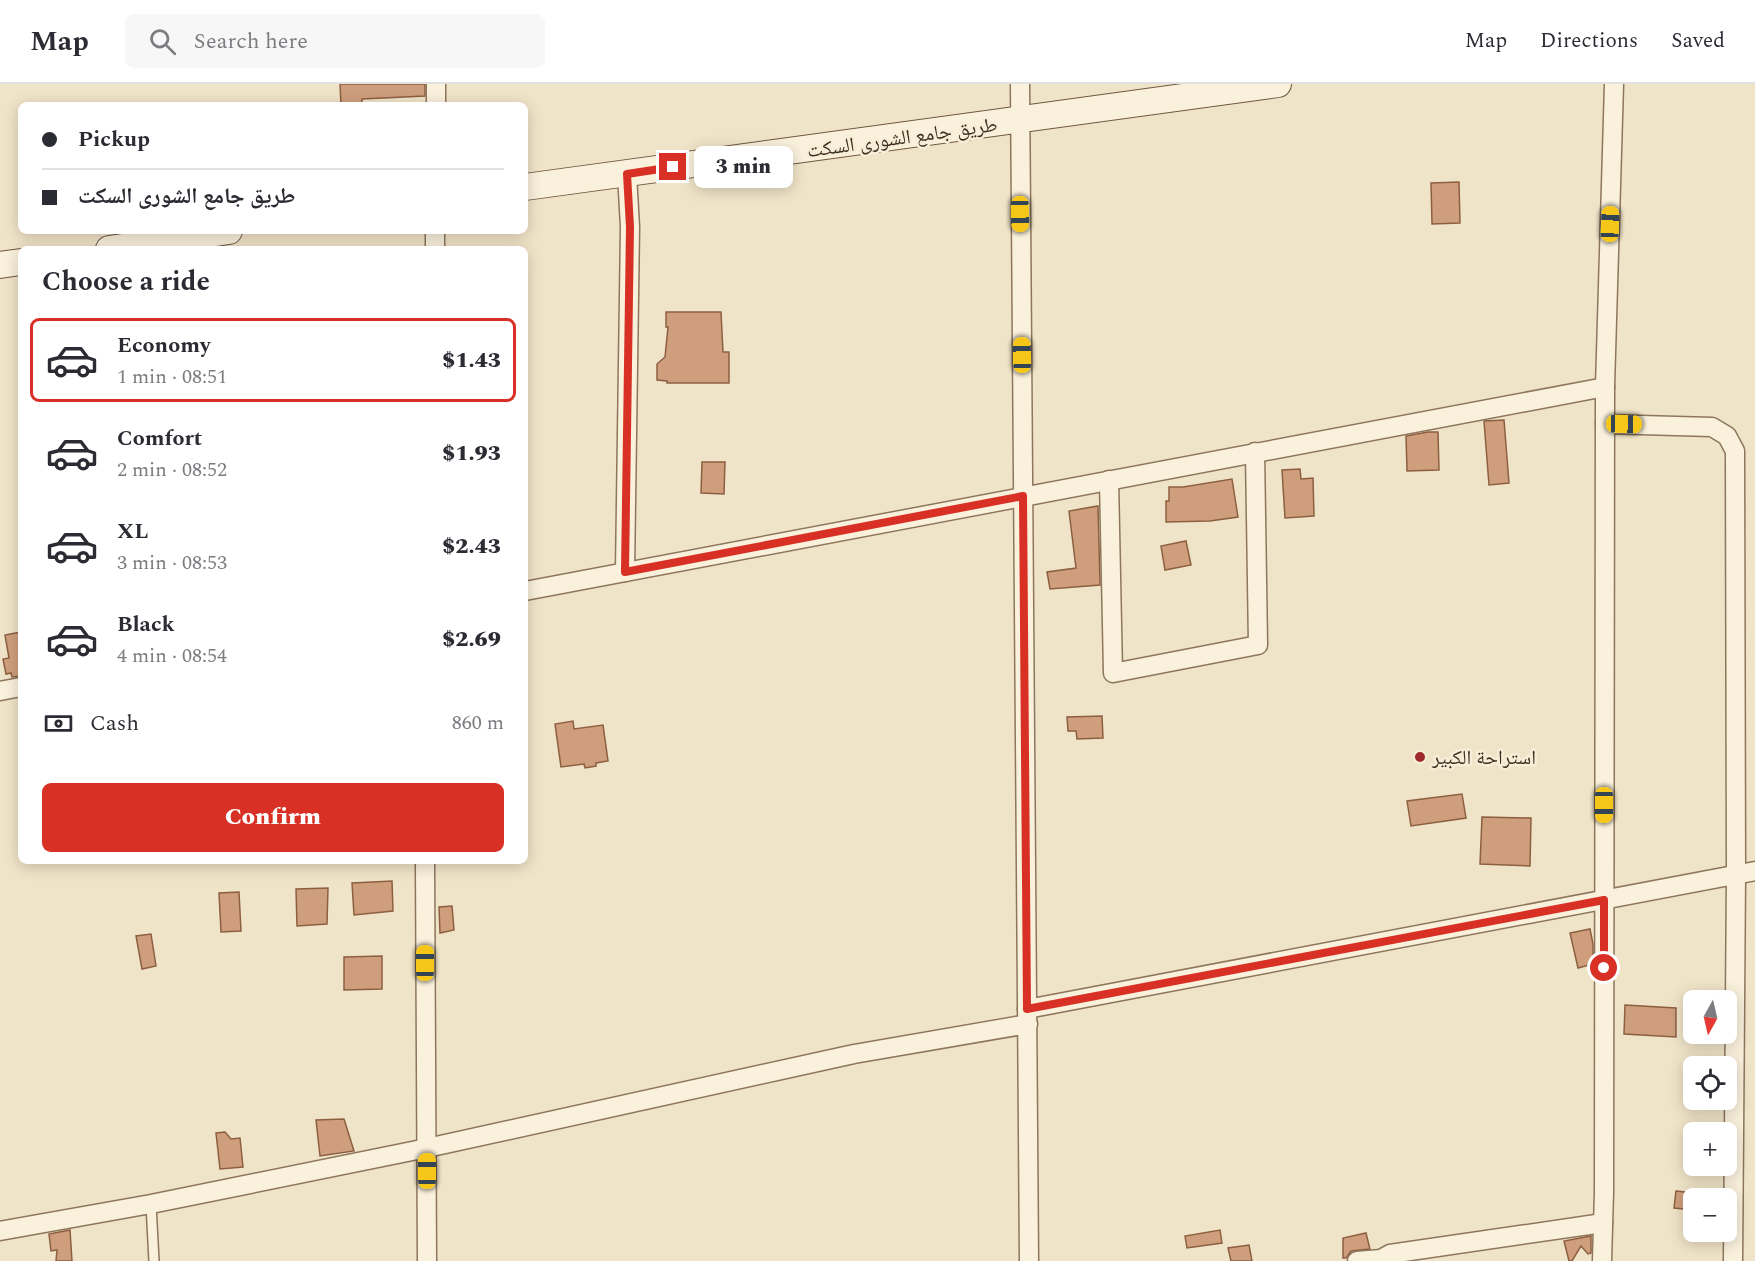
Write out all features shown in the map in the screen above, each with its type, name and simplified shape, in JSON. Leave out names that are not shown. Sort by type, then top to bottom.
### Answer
[{"type":"main road","name":"طريق جامع الشورى السكت","points":[[528,187],[1278,84]]},
{"type":"main road","points":[[129,246],[209,234]]},
{"type":"main road","points":[[0,265],[18,262]]},
{"type":"street","points":[[436,84],[436,102]]},
{"type":"street","points":[[1020,84],[1029,1261]]},
{"type":"street","points":[[1602,1261],[1605,387],[1614,84]]},
{"type":"street","points":[[625,572],[630,227],[627,174]]},
{"type":"street","points":[[528,590],[1605,387]]},
{"type":"street","points":[[1605,424],[1712,427],[1727,436],[1735,451],[1736,875],[1733,1261]]},
{"type":"street","points":[[1109,480],[1113,673],[1257,645],[1255,452]]},
{"type":"street","points":[[0,691],[18,688]]},
{"type":"street","points":[[424,864],[427,1261]]},
{"type":"street","points":[[0,1231],[152,1204],[427,1148],[1027,1017],[1755,871]]},
{"type":"street","points":[[1357,1261],[1381,1259],[1390,1254],[1603,1223]]},
{"type":"lane","points":[[152,1204],[154,1261]]},
{"type":"building","points":[[340,84],[425,84],[425,96],[341,102]]},
{"type":"building","points":[[1459,182],[1460,223],[1432,224],[1431,183]]},
{"type":"building","points":[[666,312],[721,312],[723,352],[729,352],[729,383],[667,383],[667,381],[657,380],[657,364],[665,357],[668,327],[666,327]]},
{"type":"building","points":[[1504,420],[1509,483],[1489,485],[1484,421]]},
{"type":"building","points":[[1438,432],[1439,470],[1407,471],[1406,436]]},
{"type":"building","points":[[702,462],[725,462],[724,494],[701,493]]},
{"type":"building","points":[[1300,469],[1301,479],[1313,478],[1314,516],[1285,518],[1282,470]]},
{"type":"building","points":[[1232,479],[1238,517],[1210,521],[1166,522],[1169,487]]},
{"type":"building","points":[[1098,506],[1100,585],[1050,589],[1047,572],[1076,568],[1069,511]]},
{"type":"building","points":[[1186,541],[1191,565],[1165,570],[1161,546]]},
{"type":"building","points":[[18,633],[18,676],[12,677],[11,673],[6,674],[3,659],[9,658],[5,635]]},
{"type":"building","points":[[1102,716],[1103,738],[1077,739],[1076,731],[1068,731],[1067,717]]},
{"type":"building","points":[[573,721],[574,729],[603,725],[608,761],[585,768],[584,764],[561,767],[555,724]]},
{"type":"building","points":[[1462,794],[1466,818],[1411,826],[1407,801]]},
{"type":"building","points":[[1482,817],[1531,818],[1530,866],[1480,864]]},
{"type":"building","points":[[392,881],[393,911],[354,915],[352,883]]},
{"type":"building","points":[[328,888],[327,924],[297,926],[296,889]]},
{"type":"building","points":[[239,892],[241,931],[221,932],[219,893]]},
{"type":"building","points":[[452,906],[454,930],[440,933],[439,907]]},
{"type":"building","points":[[1590,929],[1593,964],[1578,968],[1570,933]]},
{"type":"building","points":[[151,934],[156,966],[142,969],[136,936]]},
{"type":"building","points":[[382,956],[382,989],[344,990],[344,957]]},
{"type":"building","points":[[1625,1005],[1676,1008],[1676,1037],[1624,1034]]},
{"type":"building","points":[[344,1119],[354,1151],[320,1156],[316,1120]]},
{"type":"building","points":[[225,1132],[231,1139],[240,1138],[243,1167],[220,1169],[216,1133]]},
{"type":"building","points":[[1676,1191],[1683,1192],[1683,1209],[1674,1208]]},
{"type":"building","points":[[70,1230],[72,1261],[56,1261],[57,1250],[51,1251],[49,1234]]},
{"type":"building","points":[[1220,1230],[1222,1243],[1187,1248],[1185,1236]]},
{"type":"building","points":[[1366,1233],[1370,1249],[1351,1251],[1346,1258],[1343,1258],[1343,1238]]},
{"type":"building","points":[[1591,1236],[1591,1253],[1588,1254],[1581,1246],[1572,1261],[1569,1261],[1564,1241]]},
{"type":"building","points":[[1249,1245],[1252,1261],[1231,1261],[1228,1248]]},
{"type":"place","name":"استراحة الكبير","points":[[1420,757]]},
{"type":"route","points":[[673,167],[627,174],[630,227],[625,572],[1023,496],[1027,1009],[1604,900],[1604,968]]}]
